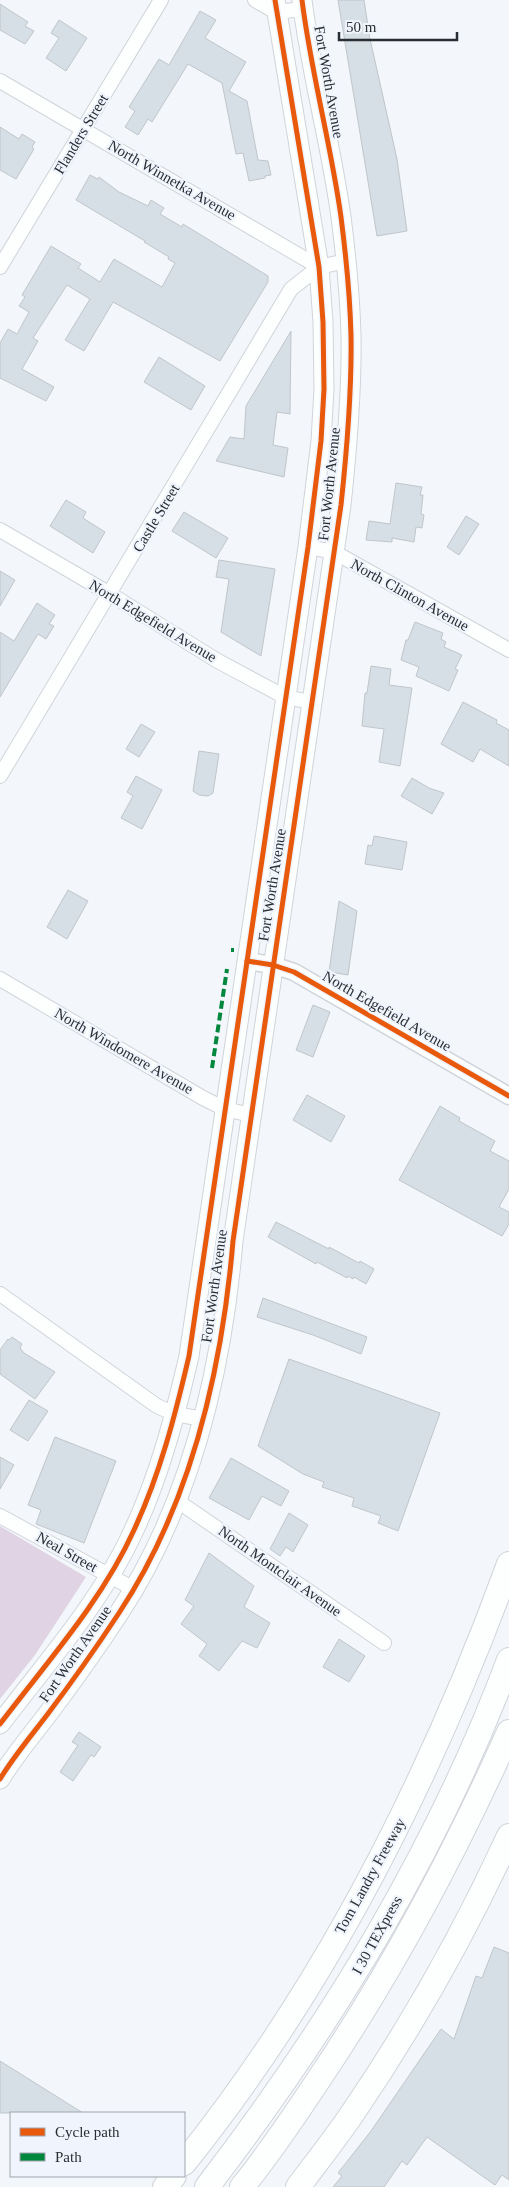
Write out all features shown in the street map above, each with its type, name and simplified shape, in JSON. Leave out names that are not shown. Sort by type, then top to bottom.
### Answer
[{"type":"highway","name":"Tom Landry Freeway","points":[[185,2162],[244,2083],[293,2011],[381,1862],[454,1707],[509,1564]]},
{"type":"highway","name":"I 30 TEXpress","points":[[207,2187],[259,2118],[357,1972],[413,1870],[457,1784],[492,1705],[509,1660]]},
{"type":"highway","points":[[242,2187],[310,2093],[393,1963],[436,1886],[470,1818],[509,1732]]},
{"type":"highway","points":[[298,2187],[352,2114],[410,2023],[480,1900],[509,1836]]},
{"type":"highway","points":[[165,2187],[173,2177]]},
{"type":"main road","name":"Fort Worth Avenue","points":[[0,1779],[77,1675],[134,1589],[164,1529],[192,1458],[203,1419],[230,1280],[233,1241],[334,552],[347,447],[351,334],[346,261],[341,215],[316,91],[303,4]]},
{"type":"main road","name":"Fort Worth Avenue","points":[[0,1724],[79,1620],[109,1576],[134,1531],[152,1488],[176,1414],[189,1356],[202,1276],[308,548],[321,441],[324,389],[319,266],[276,6]]},
{"type":"main road","points":[[202,1276],[230,1280]]},
{"type":"street","name":"Flanders Street","points":[[0,268],[161,0]]},
{"type":"street","points":[[255,0],[276,6],[303,4]]},
{"type":"street","name":"North Winnetka Avenue","points":[[0,80],[319,266]]},
{"type":"street","points":[[319,266],[346,261]]},
{"type":"street","name":"Castle Street","points":[[0,776],[291,289],[319,266]]},
{"type":"street","name":"North Edgefield Avenue","points":[[0,530],[110,594],[216,660],[285,697],[311,702]]},
{"type":"street","name":"North Clinton Avenue","points":[[308,548],[334,552],[509,650]]},
{"type":"street","name":"North Edgefield Avenue","points":[[247,961],[273,965],[294,972],[509,1096]]},
{"type":"street","name":"North Windomere Avenue","points":[[0,979],[225,1109],[252,1115]]},
{"type":"street","points":[[0,1294],[156,1406],[176,1414],[203,1419]]},
{"type":"street","name":"North Montclair Avenue","points":[[176,1500],[384,1643]]},
{"type":"street","name":"Neal Street","points":[[0,1516],[134,1589]]},
{"type":"shaded area","points":[[0,1526],[86,1577],[35,1655],[0,1699]]},
{"type":"building","points":[[338,0],[364,0],[370,39],[397,159],[407,231],[377,236]]},
{"type":"building","points":[[0,4],[28,22],[25,26],[34,31],[25,44],[0,30]]},
{"type":"building","points":[[200,11],[216,20],[205,38],[246,62],[229,91],[247,101],[258,160],[268,161],[271,175],[265,176],[265,178],[249,181],[243,153],[236,154],[222,83],[188,64],[152,122],[148,119],[138,135],[125,127],[135,111],[129,107],[159,59],[169,65]]},
{"type":"building","points":[[59,20],[87,38],[66,71],[46,58],[59,38],[51,33]]},
{"type":"building","points":[[0,127],[19,139],[22,134],[35,142],[32,147],[34,149],[16,179],[0,170]]},
{"type":"building","points":[[90,175],[98,179],[99,177],[119,192],[148,206],[151,200],[164,208],[160,214],[182,227],[183,224],[268,276],[268,282],[220,361],[113,302],[84,351],[65,340],[90,299],[67,285],[33,338],[38,341],[22,369],[54,387],[46,401],[0,378],[0,343],[8,329],[17,334],[29,312],[19,306],[25,297],[22,295],[51,246],[81,264],[78,268],[100,282],[114,259],[162,287],[175,263],[145,241],[76,200]]},
{"type":"building","points":[[291,331],[290,414],[277,412],[273,445],[288,448],[284,477],[216,461],[230,437],[244,439],[246,406]]},
{"type":"building","points":[[159,357],[205,386],[191,410],[144,382]]},
{"type":"building","points":[[396,483],[422,487],[420,495],[423,495],[421,514],[424,515],[422,528],[416,527],[414,542],[392,538],[392,542],[366,540],[369,521],[390,524]]},
{"type":"building","points":[[66,500],[86,512],[83,518],[105,532],[93,553],[50,526]]},
{"type":"building","points":[[184,512],[228,538],[216,558],[172,531]]},
{"type":"building","points":[[466,516],[479,524],[459,555],[447,547]]},
{"type":"building","points":[[219,560],[275,569],[261,656],[221,632],[229,579],[216,577]]},
{"type":"building","points":[[0,571],[15,580],[0,606]]},
{"type":"building","points":[[37,603],[55,615],[49,624],[54,626],[46,639],[38,634],[0,697],[0,632],[14,641]]},
{"type":"building","points":[[415,622],[443,633],[441,639],[446,642],[444,647],[462,655],[455,669],[458,670],[449,691],[416,676],[419,667],[401,660],[406,640],[408,640]]},
{"type":"building","points":[[371,666],[391,669],[389,685],[412,688],[400,766],[379,762],[384,729],[362,726],[365,693],[367,693]]},
{"type":"building","points":[[463,702],[497,720],[496,723],[509,730],[509,766],[480,749],[473,762],[441,744]]},
{"type":"building","points":[[141,724],[155,732],[139,757],[126,749]]},
{"type":"building","points":[[199,751],[219,754],[213,793],[208,796],[199,795],[193,791]]},
{"type":"building","points":[[136,776],[162,790],[142,829],[121,818],[133,796],[127,792]]},
{"type":"building","points":[[412,778],[429,788],[444,793],[432,814],[401,796]]},
{"type":"building","points":[[374,836],[407,842],[402,870],[365,864],[368,845],[372,846]]},
{"type":"building","points":[[68,890],[88,901],[67,939],[47,927]]},
{"type":"building","points":[[339,901],[357,911],[348,975],[329,972]]},
{"type":"building","points":[[313,1005],[330,1012],[313,1057],[296,1050]]},
{"type":"building","points":[[307,1095],[345,1116],[331,1142],[293,1120]]},
{"type":"building","points":[[440,1106],[460,1118],[459,1121],[495,1141],[490,1151],[509,1161],[509,1189],[499,1207],[509,1212],[509,1224],[502,1236],[399,1180]]},
{"type":"building","points":[[276,1222],[374,1269],[366,1284],[354,1277],[353,1279],[348,1276],[347,1278],[317,1262],[316,1264],[268,1237]]},
{"type":"building","points":[[263,1298],[367,1337],[361,1354],[313,1335],[257,1317]]},
{"type":"building","points":[[12,1337],[22,1344],[20,1348],[24,1353],[55,1372],[35,1399],[0,1374],[0,1350],[8,1339]]},
{"type":"building","points":[[289,1359],[440,1413],[398,1531],[378,1523],[381,1516],[352,1506],[354,1498],[322,1487],[324,1482],[303,1474],[258,1446]]},
{"type":"building","points":[[29,1400],[48,1411],[28,1441],[10,1430]]},
{"type":"building","points":[[55,1437],[116,1461],[84,1543],[36,1524],[41,1510],[28,1505]]},
{"type":"building","points":[[0,1457],[14,1465],[0,1489]]},
{"type":"building","points":[[231,1458],[289,1491],[281,1506],[262,1496],[249,1520],[209,1498]]},
{"type":"building","points":[[289,1513],[308,1525],[293,1552],[286,1547],[280,1556],[270,1549]]},
{"type":"building","points":[[209,1553],[254,1586],[244,1607],[270,1623],[257,1648],[242,1641],[219,1671],[199,1656],[207,1644],[181,1624],[194,1606],[185,1600]]},
{"type":"building","points":[[339,1639],[365,1656],[349,1682],[323,1667]]},
{"type":"building","points":[[79,1732],[101,1747],[94,1757],[91,1755],[73,1781],[60,1772],[78,1745],[72,1742]]},
{"type":"building","points":[[494,1947],[509,1953],[509,2180],[502,2175],[495,2185],[427,2137],[407,2165],[402,2161],[384,2187],[333,2187],[342,2176],[338,2173],[371,2131],[441,2029],[454,2039],[476,1976],[482,1978]]},
{"type":"building","points":[[0,2061],[81,2112],[10,2112],[0,2113]]},
{"type":"marked path","points":[[212,1068],[227,969]]},
{"type":"cycle path","points":[[0,1724],[73,1630],[106,1582],[121,1556],[152,1488],[172,1423],[189,1356],[308,547],[321,441],[324,389],[323,322],[319,267],[275,0]]},
{"type":"cycle path","points":[[0,1779],[93,1652],[144,1571],[166,1527],[184,1481],[199,1434],[221,1338],[233,1241],[341,505],[349,420],[351,335],[345,246],[337,190],[310,54],[302,0]]},
{"type":"cycle path","points":[[247,961],[273,965],[294,972],[509,1096]]}]
